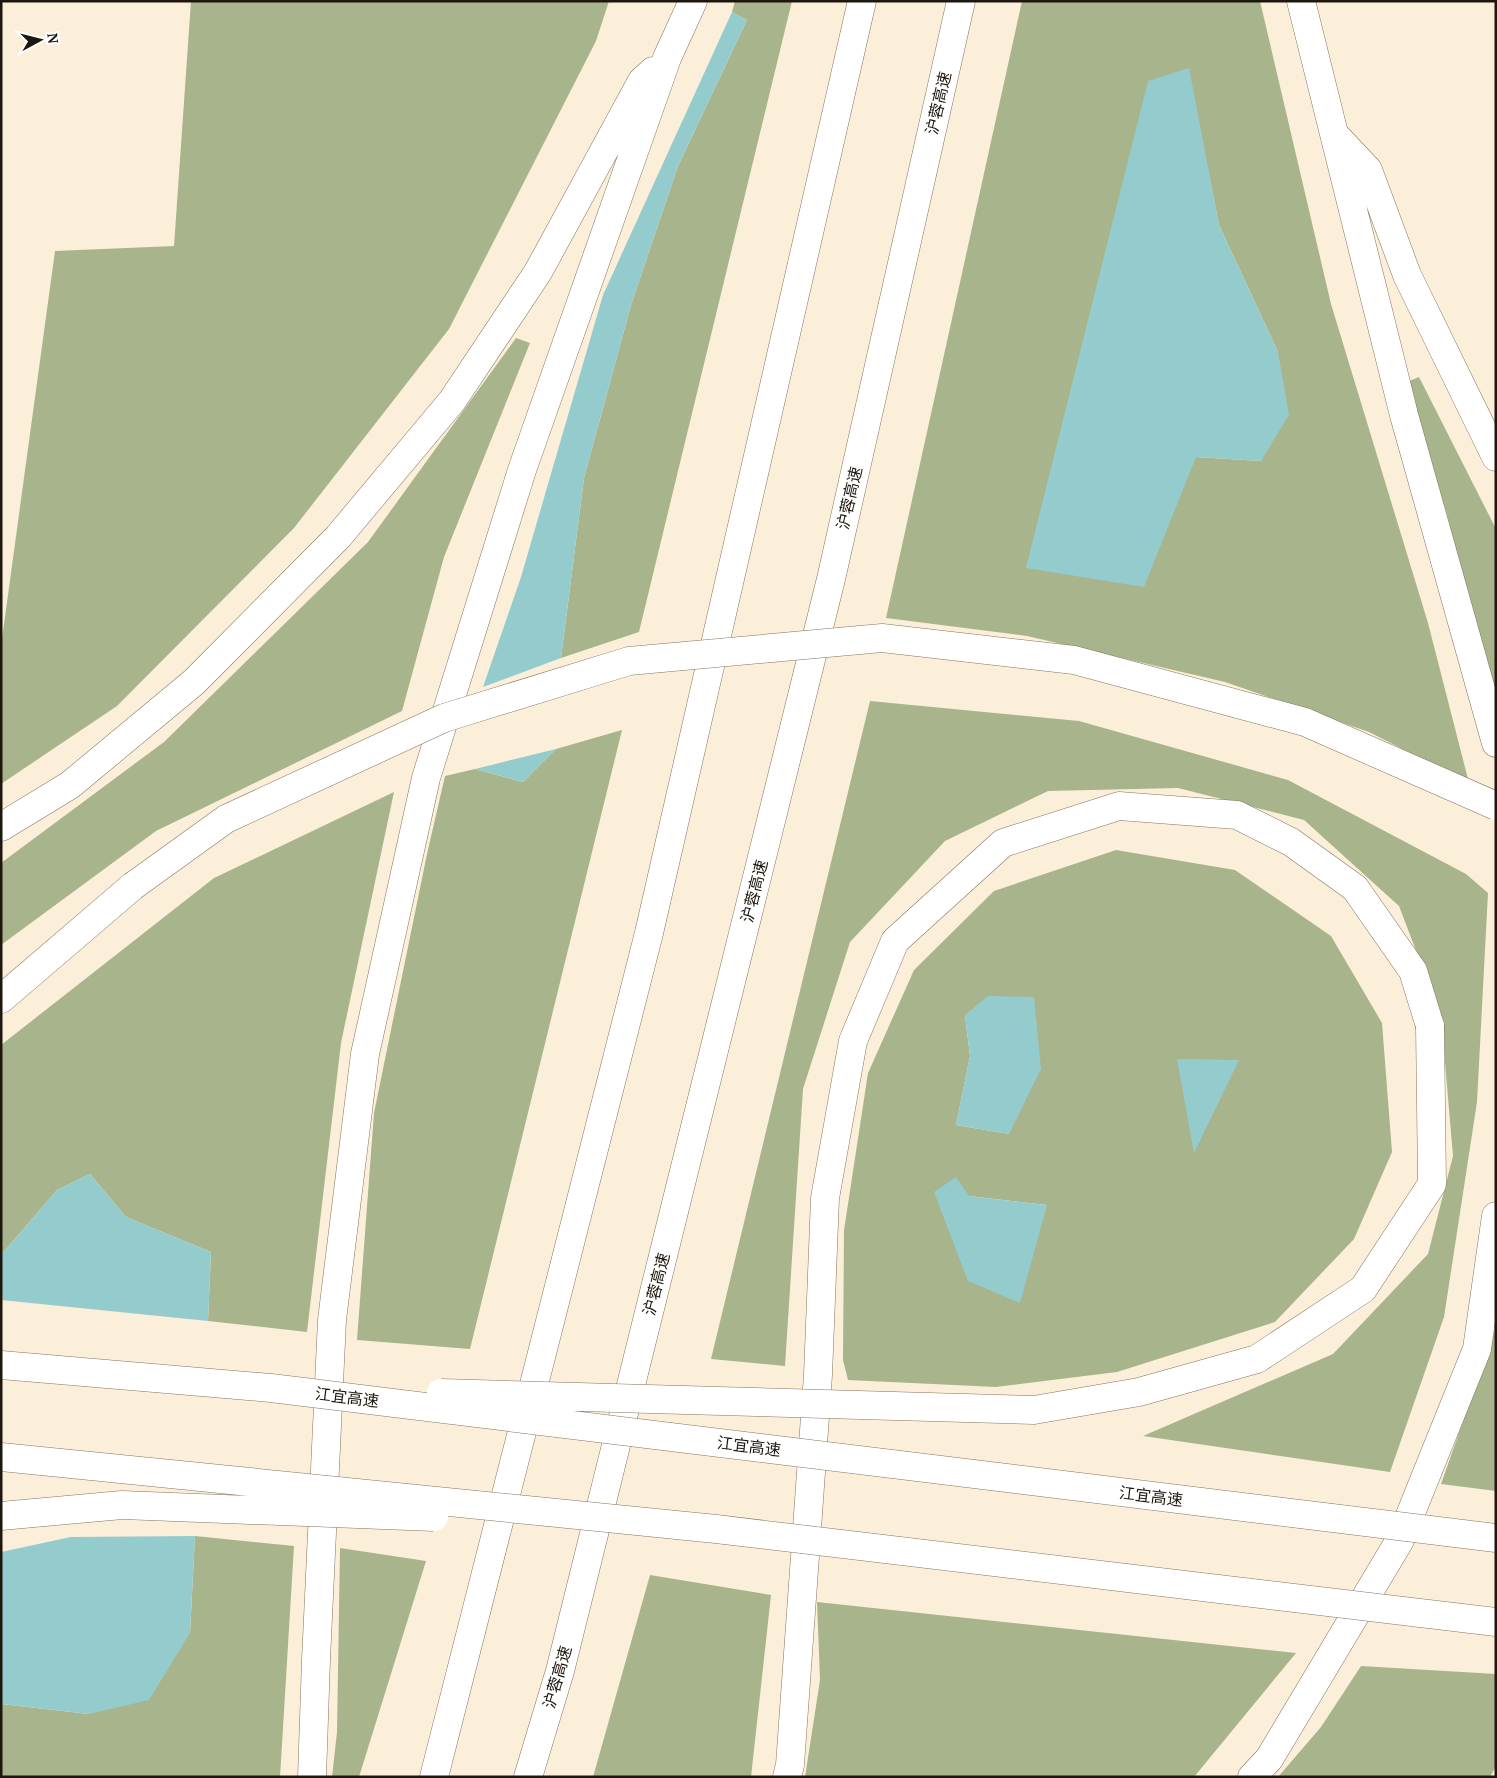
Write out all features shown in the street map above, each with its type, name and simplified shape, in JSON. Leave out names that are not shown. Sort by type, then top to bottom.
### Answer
[{"type":"highway","points":[[312,1777],[316,1651],[332,1320],[364,1054],[426,778],[522,470],[667,58],[693,1]]},
{"type":"highway","points":[[434,1777],[649,933],[862,1]]},
{"type":"highway","name":"沪蓉高速","points":[[528,1777],[560,1670],[831,579],[960,1]]},
{"type":"highway","points":[[1301,1],[1404,415],[1496,743]]},
{"type":"highway","points":[[1,827],[70,785],[194,682],[338,537],[452,401],[538,272],[642,81],[667,58]]},
{"type":"highway","points":[[1335,135],[1368,170],[1407,275],[1496,457]]},
{"type":"highway","points":[[1,999],[133,886],[226,819],[444,718],[628,661],[882,638],[1074,660],[1305,722],[1496,806]]},
{"type":"highway","points":[[271,1388],[1034,1410],[1139,1392],[1257,1359],[1363,1288],[1432,1184],[1430,1026],[1413,971],[1355,888],[1292,842],[1237,815],[1119,806],[1003,843],[895,941],[853,1041],[825,1198],[818,1375],[790,1765],[787,1777]]},
{"type":"highway","points":[[1252,1777],[1269,1759],[1400,1540],[1477,1349],[1496,1216]]},
{"type":"highway","name":"江宜高速","points":[[1,1365],[271,1388],[1496,1538]]},
{"type":"highway","points":[[1,1457],[716,1528],[1496,1622]]},
{"type":"highway","points":[[1,1516],[122,1505],[716,1528]]},
{"type":"green space","points":[[191,1],[609,1],[596,41],[449,329],[294,528],[117,706],[1,784],[1,646],[55,251],[174,246]]},
{"type":"green space","points":[[735,1],[792,1],[639,632],[561,658],[584,478],[631,305],[678,166],[747,20],[732,12]]},
{"type":"green space","points":[[1022,1],[1260,1],[1331,304],[1428,623],[1469,783],[1369,732],[1225,682],[1027,636],[886,618]],"holes":[[[1188,69],[1219,225],[1278,352],[1261,461],[1196,457]]]},
{"type":"green space","points":[[516,338],[530,343],[444,557],[402,711],[156,831],[1,945],[1,863],[164,742],[368,542]]},
{"type":"green space","points":[[1419,377],[1496,529],[1496,704],[1446,511],[1407,382]]},
{"type":"green space","points":[[870,701],[1079,721],[1288,780],[1466,874],[1488,893],[1477,1102],[1444,1317],[1390,1472],[1143,1436],[1333,1354],[1428,1254],[1453,1156],[1441,1016],[1399,906],[1304,820],[1178,788],[1048,791],[945,841],[850,942],[803,1089],[785,1366],[711,1359]]},
{"type":"green space","points":[[622,730],[470,1349],[357,1340],[374,1113],[427,854],[445,776],[475,769],[523,782],[556,749]]},
{"type":"green space","points":[[394,792],[341,1043],[307,1332],[208,1321],[211,1252],[126,1217],[90,1174],[57,1190],[1,1255],[1,1045],[214,878]]},
{"type":"green space","points":[[1116,850],[1235,870],[1331,936],[1382,1023],[1392,1152],[1354,1239],[1275,1322],[1117,1372],[996,1387],[848,1380],[843,1360],[844,1230],[868,1073],[914,970],[994,891]],"holes":[[[965,1015],[1009,1134],[956,1125],[970,1056]],[[969,1196],[1047,1205],[968,1280]]]},
{"type":"green space","points":[[1496,1328],[1496,1491],[1441,1484]]},
{"type":"green space","points":[[195,1536],[294,1546],[280,1777],[1,1777],[1,1704],[89,1714],[190,1633]]},
{"type":"green space","points":[[340,1548],[426,1561],[359,1777],[332,1777],[337,1732]]},
{"type":"green space","points":[[650,1575],[771,1595],[751,1777],[593,1777]]},
{"type":"green space","points":[[817,1602],[1296,1653],[1194,1777],[805,1777],[820,1680]]},
{"type":"green space","points":[[1361,1666],[1496,1674],[1496,1766],[1490,1777],[1278,1777],[1321,1727]]},
{"type":"water","points":[[732,12],[747,20],[678,166],[631,305],[584,478],[561,658],[483,687],[521,577],[603,295]]},
{"type":"water","points":[[1189,68],[1219,225],[1278,352],[1289,415],[1261,461],[1196,457],[1144,587],[1026,568],[1148,81]]},
{"type":"water","points":[[556,749],[523,782],[475,769]]},
{"type":"water","points":[[988,996],[1034,997],[1041,1069],[1009,1134],[956,1125],[970,1056],[965,1015]]},
{"type":"water","points":[[1177,1059],[1239,1060],[1194,1153]]},
{"type":"water","points":[[90,1174],[126,1217],[211,1252],[208,1321],[1,1300],[1,1255],[57,1190]]},
{"type":"water","points":[[956,1177],[969,1196],[1047,1205],[1020,1303],[968,1281],[934,1192]]},
{"type":"water","points":[[195,1536],[190,1633],[149,1700],[89,1714],[1,1704],[1,1552],[71,1537]]}]
